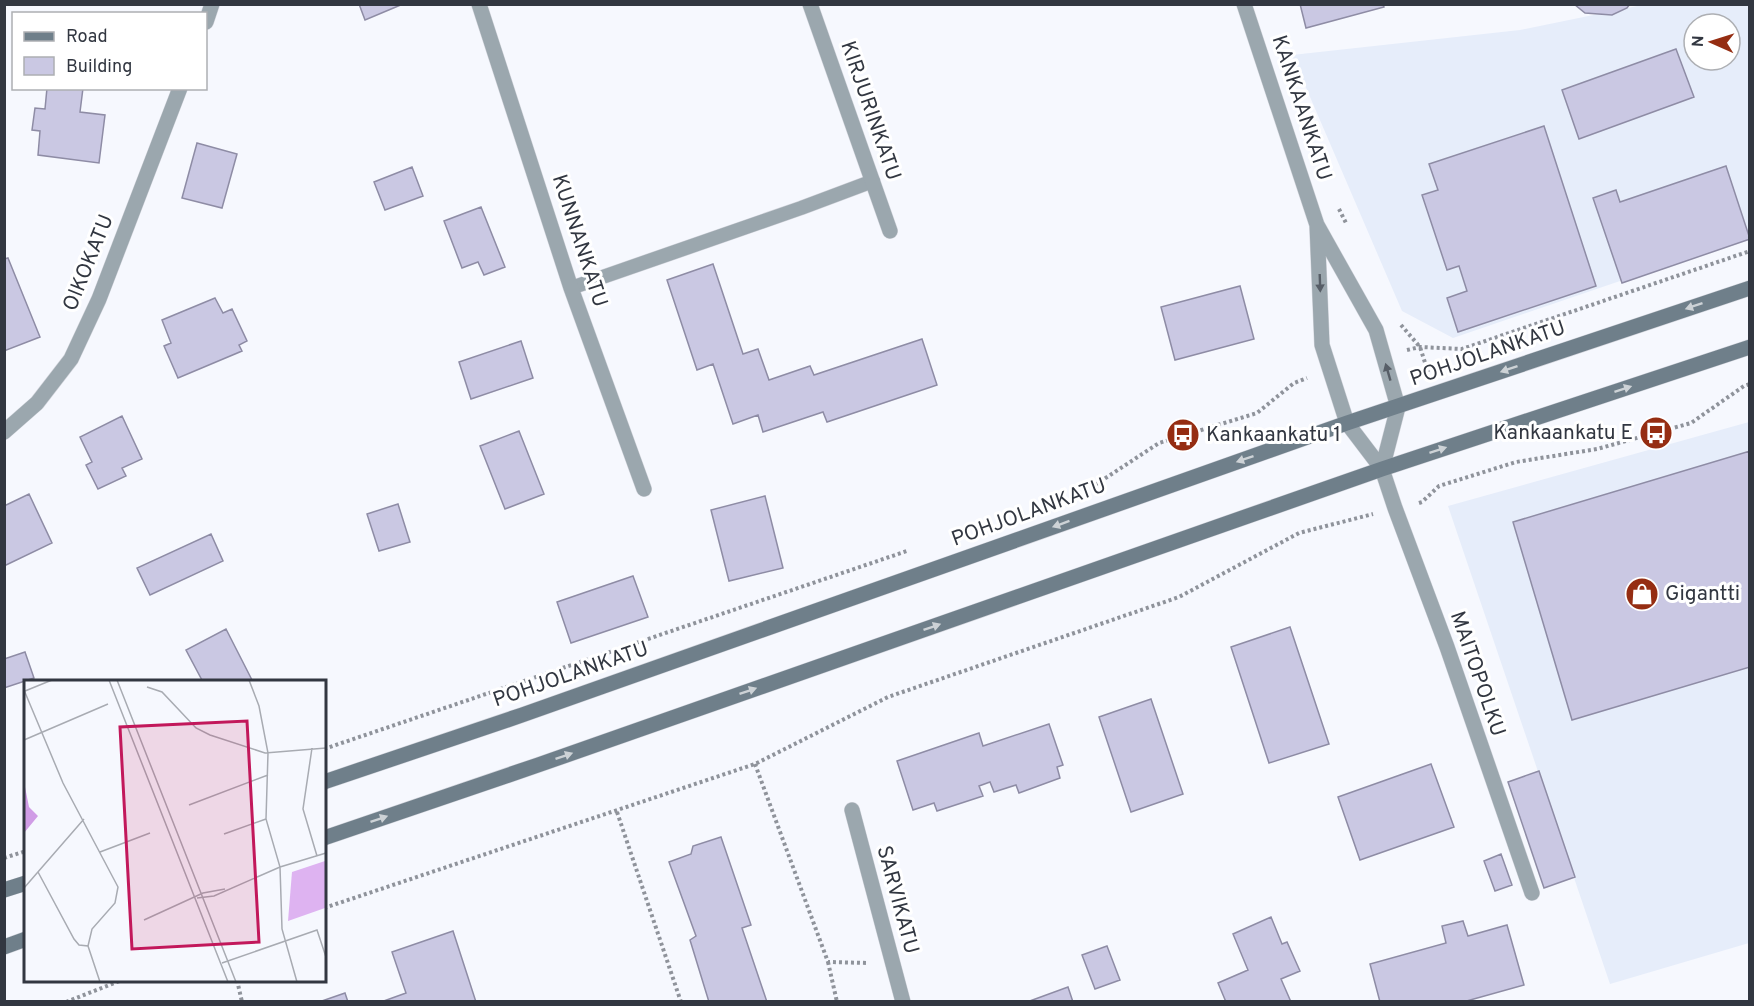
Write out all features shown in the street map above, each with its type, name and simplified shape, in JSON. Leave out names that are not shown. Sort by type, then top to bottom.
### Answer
[{"type":"main road","name":"POHJOLANKATU","points":[[326,781],[533,711],[1347,423],[1749,288]]},
{"type":"main road","points":[[326,837],[1382,469],[1749,347]]},
{"type":"main road","points":[[4,890],[24,884]]},
{"type":"main road","points":[[4,947],[24,940]]},
{"type":"street","points":[[207,19],[212,4]]},
{"type":"street","name":"KUNNANKATU","points":[[479,4],[571,288],[644,489]]},
{"type":"street","name":"KIRJURINKATU","points":[[810,4],[890,231]]},
{"type":"street","name":"KANKAANKATU","points":[[1244,4],[1317,225],[1376,330],[1398,407]]},
{"type":"street","name":"OIKOKATU","points":[[4,432],[37,404],[71,359],[99,299],[179,90]]},
{"type":"street","name":"KANKAANKATU","points":[[1317,225],[1322,345],[1347,423],[1382,469]]},
{"type":"street","points":[[1382,469],[1398,407]]},
{"type":"street","name":"MAITOPOLKU","points":[[1382,469],[1447,647],[1532,893]]},
{"type":"street","name":"SARVIKATU","points":[[852,810],[903,1002]]},
{"type":"lane","points":[[571,288],[873,181]]},
{"type":"path","points":[[1336,200],[1351,232]]},
{"type":"path","points":[[1383,356],[1420,347],[1462,349],[1749,251]]},
{"type":"path","points":[[1400,324],[1420,347]]},
{"type":"path","points":[[1089,489],[1159,443],[1257,413],[1294,383],[1330,371]]},
{"type":"path","points":[[326,907],[755,764],[888,697],[1179,597],[1299,533],[1422,502],[1440,486],[1516,462],[1598,449],[1692,423],[1749,384]]},
{"type":"path","points":[[326,748],[909,550]]},
{"type":"path","points":[[755,764],[828,962],[837,1002]]},
{"type":"path","points":[[617,812],[681,1002]]},
{"type":"path","points":[[4,858],[24,852]]},
{"type":"path","points":[[828,962],[892,964]]},
{"type":"path","points":[[66,1002],[119,982]]},
{"type":"path","points":[[237,982],[242,1002]]},
{"type":"shaded area","points":[[1642,5],[1749,5],[1749,237],[1453,338],[1402,311],[1292,55],[1520,30]]},
{"type":"shaded area","points":[[1749,422],[1749,943],[1610,984],[1448,506]]},
{"type":"building","points":[[359,4],[403,4],[365,20]]},
{"type":"building","points":[[1300,4],[1383,4],[1384,7],[1306,28]]},
{"type":"building","points":[[1574,4],[1630,4],[1627,8],[1612,15],[1585,13]]},
{"type":"building","points":[[1676,49],[1682,72],[1685,72],[1694,97],[1579,139],[1562,90]]},
{"type":"building","points":[[47,90],[83,90],[80,112],[105,115],[99,163],[38,155],[40,131],[32,130],[35,108],[45,109]]},
{"type":"building","points":[[1544,126],[1596,286],[1458,332],[1447,298],[1467,291],[1459,266],[1447,270],[1422,195],[1438,190],[1429,164]]},
{"type":"building","points":[[197,143],[237,154],[222,208],[182,198]]},
{"type":"building","points":[[1726,166],[1750,239],[1622,283],[1593,198],[1616,190],[1620,202]]},
{"type":"building","points":[[412,167],[423,196],[385,210],[374,182]]},
{"type":"building","points":[[481,207],[505,267],[484,275],[478,262],[462,268],[444,221]]},
{"type":"building","points":[[8,258],[40,337],[4,351],[4,259]]},
{"type":"building","points":[[713,264],[743,354],[758,349],[769,380],[810,366],[814,375],[922,339],[937,385],[827,422],[823,412],[763,432],[758,415],[733,424],[713,364],[697,370],[667,280]]},
{"type":"building","points":[[1240,286],[1254,339],[1175,360],[1161,307]]},
{"type":"building","points":[[215,298],[223,313],[232,309],[247,341],[239,345],[242,351],[178,378],[164,346],[171,343],[162,320]]},
{"type":"building","points":[[521,341],[533,378],[471,399],[459,362]]},
{"type":"building","points":[[122,416],[142,459],[122,468],[126,476],[98,489],[86,465],[92,462],[80,437]]},
{"type":"building","points":[[519,431],[544,494],[505,509],[480,446]]},
{"type":"building","name":"Gigantti","points":[[1750,451],[1750,667],[1572,720],[1513,522]]},
{"type":"building","points":[[29,494],[52,543],[4,566],[4,506]]},
{"type":"building","points":[[765,496],[783,568],[729,581],[711,510]]},
{"type":"building","points":[[398,504],[410,542],[379,551],[367,514]]},
{"type":"building","points":[[211,534],[223,561],[150,595],[137,568]]},
{"type":"building","points":[[633,576],[648,617],[571,643],[557,602]]},
{"type":"building","points":[[1290,627],[1329,744],[1269,763],[1231,647]]},
{"type":"building","points":[[226,629],[252,680],[202,680],[186,650]]},
{"type":"building","points":[[25,652],[34,678],[4,688],[4,659]]},
{"type":"building","points":[[1151,699],[1183,794],[1131,812],[1099,717]]},
{"type":"building","points":[[1049,724],[1063,765],[1057,767],[1060,778],[1019,793],[1016,785],[994,792],[990,782],[979,786],[983,796],[937,811],[934,803],[913,810],[897,761],[979,733],[983,746]]},
{"type":"building","points":[[1431,764],[1454,827],[1360,860],[1338,797]]},
{"type":"building","points":[[1539,771],[1575,877],[1544,888],[1508,782]]},
{"type":"building","points":[[721,837],[751,925],[742,928],[767,1002],[709,1002],[690,940],[696,936],[669,862],[691,854],[693,846]]},
{"type":"building","points":[[1501,854],[1512,885],[1495,891],[1484,861]]},
{"type":"building","points":[[1271,917],[1282,944],[1287,942],[1300,971],[1281,979],[1291,1002],[1226,1002],[1218,983],[1248,970],[1233,934]]},
{"type":"building","points":[[1463,921],[1468,936],[1507,925],[1524,985],[1463,1002],[1380,1002],[1370,964],[1446,943],[1442,926]]},
{"type":"building","points":[[453,931],[476,1002],[381,1002],[406,993],[392,952]]},
{"type":"building","points":[[1107,946],[1120,980],[1095,989],[1082,955]]},
{"type":"building","points":[[1068,987],[1073,1002],[1027,1002]]},
{"type":"building","points":[[345,993],[348,1002],[319,1002]]},
{"type":"place","name":"Kankaankatu E","points":[[1656,433]]},
{"type":"place","name":"Kankaankatu 1","points":[[1183,435]]},
{"type":"place","name":"Gigantti","points":[[1642,594]]}]
